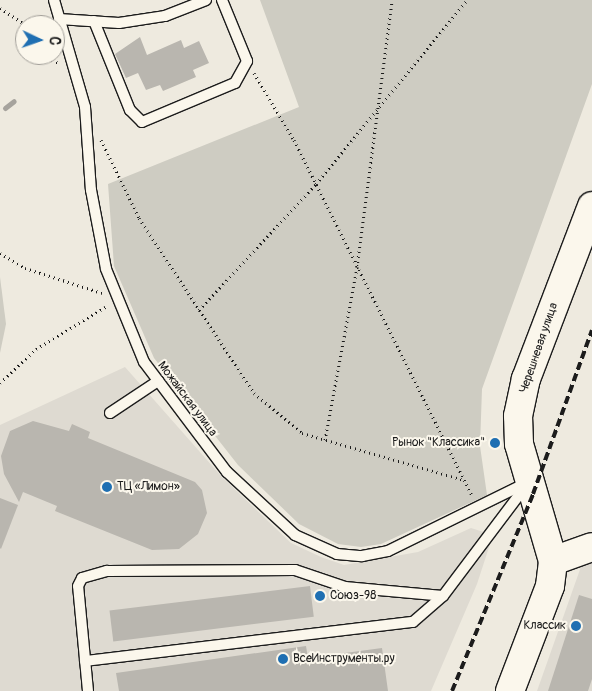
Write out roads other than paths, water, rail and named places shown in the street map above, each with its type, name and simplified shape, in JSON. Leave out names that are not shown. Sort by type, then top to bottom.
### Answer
[{"type":"main road","name":"Черешневая улица","points":[[552,561],[519,444],[518,416],[524,388],[592,206]]},
{"type":"main road","points":[[510,691],[550,586],[552,561],[592,547]]},
{"type":"lane","name":"Можайская улица","points":[[54,0],[58,15]]},
{"type":"lane","points":[[65,19],[119,23],[165,16],[206,0]]},
{"type":"lane","points":[[94,21],[130,110],[142,122],[235,83],[247,61],[222,0]]},
{"type":"lane","name":"Можайская улица","points":[[65,39],[85,107],[91,190],[106,270],[144,362],[226,472],[295,535],[337,554],[362,556],[388,551],[478,508],[531,488]]},
{"type":"lane","points":[[110,413],[158,381]]},
{"type":"lane","points":[[85,661],[413,622],[443,596],[531,488]]},
{"type":"lane","points":[[88,691],[78,586],[82,578],[107,571],[295,570],[345,587],[443,596]]},
{"type":"waterway","points":[[5,108],[14,101]]},
{"type":"railway","points":[[452,691],[533,494],[592,330]]},
{"type":"place","name":"Рынок \"Классика\"","points":[[495,443]]},
{"type":"place","name":"ТЦ «Лимон»","points":[[107,487]]},
{"type":"place","name":"Союз-98","points":[[320,596]]},
{"type":"place","name":"Классик","points":[[576,626]]},
{"type":"place","name":"ВсеИнструменты.ру","points":[[283,659]]}]
